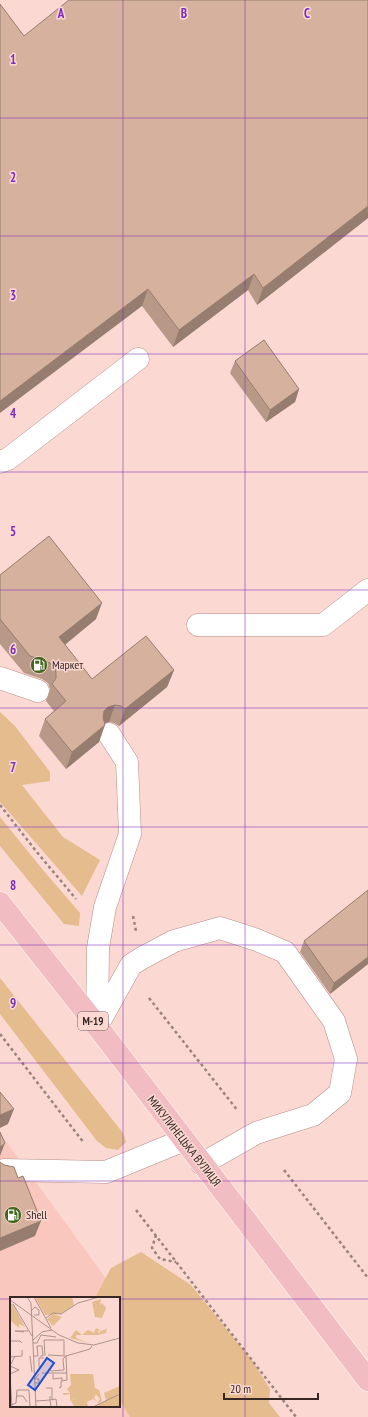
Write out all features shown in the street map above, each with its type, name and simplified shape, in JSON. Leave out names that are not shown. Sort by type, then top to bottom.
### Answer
[{"type":"highway","name":"МИКУЛИНЕЦЬКА ВУЛИЦЯ","points":[[0,903],[97,1026],[368,1380]]},
{"type":"lane","points":[[0,462],[8,459],[138,360]]},
{"type":"lane","points":[[198,625],[323,624],[368,590]]},
{"type":"lane","points":[[0,678],[38,691]]},
{"type":"lane","points":[[97,1026],[98,948],[105,907],[130,834],[127,762],[110,734]]},
{"type":"lane","points":[[97,1026],[131,965],[174,941],[220,928],[257,940],[285,952],[334,1021],[346,1059],[340,1093],[313,1115],[256,1133],[202,1164]]},
{"type":"lane","points":[[4,1170],[106,1172],[184,1140]]},
{"type":"path","points":[[0,805],[76,899]]},
{"type":"path","points":[[150,998],[256,1133]]},
{"type":"path","points":[[0,1034],[85,1144]]},
{"type":"path","points":[[284,1170],[368,1278]]},
{"type":"path","points":[[136,1210],[296,1417]]},
{"type":"path","points":[[156,1235],[152,1248],[160,1259],[176,1262]]},
{"type":"shaded area","points":[[0,712],[15,726],[50,772],[50,781],[22,785],[63,837],[100,860],[82,896],[0,802]]},
{"type":"shaded area","points":[[0,817],[80,913],[79,926],[64,924],[0,846]]},
{"type":"shaded area","points":[[0,978],[123,1133],[126,1142],[118,1150],[106,1148],[97,1141],[0,1014]]},
{"type":"shaded area","points":[[0,1133],[120,1297],[10,1297],[10,1407],[120,1407],[120,1298],[207,1417],[0,1417]]},
{"type":"shaded area","points":[[141,1252],[191,1285],[254,1363],[270,1389],[269,1403],[280,1417],[130,1417],[120,1401],[120,1297],[96,1297],[111,1268]]},
{"type":"building","points":[[69,0],[368,0],[368,206],[263,288],[254,274],[179,330],[148,289],[0,401],[0,4],[24,36]]},
{"type":"building","points":[[264,340],[299,389],[270,410],[235,361]]},
{"type":"building","name":"Маркет","points":[[49,536],[102,603],[59,637],[92,679],[146,636],[174,670],[125,709],[121,706],[115,705],[108,707],[104,711],[103,717],[105,725],[72,752],[45,719],[66,701],[52,684],[56,678],[54,666],[48,662],[30,656],[0,619],[0,575]]},
{"type":"building","points":[[368,890],[368,957],[334,983],[304,941]]},
{"type":"building","points":[[0,1092],[14,1109],[0,1115]]},
{"type":"building","points":[[0,1132],[5,1143],[0,1147]]},
{"type":"building","name":"Shell","points":[[0,1162],[4,1165],[14,1167],[18,1178],[23,1176],[41,1221],[0,1238]]},
{"type":"place","name":"Маркет","points":[[39,665]]},
{"type":"place","name":"Shell","points":[[13,1215]]}]
